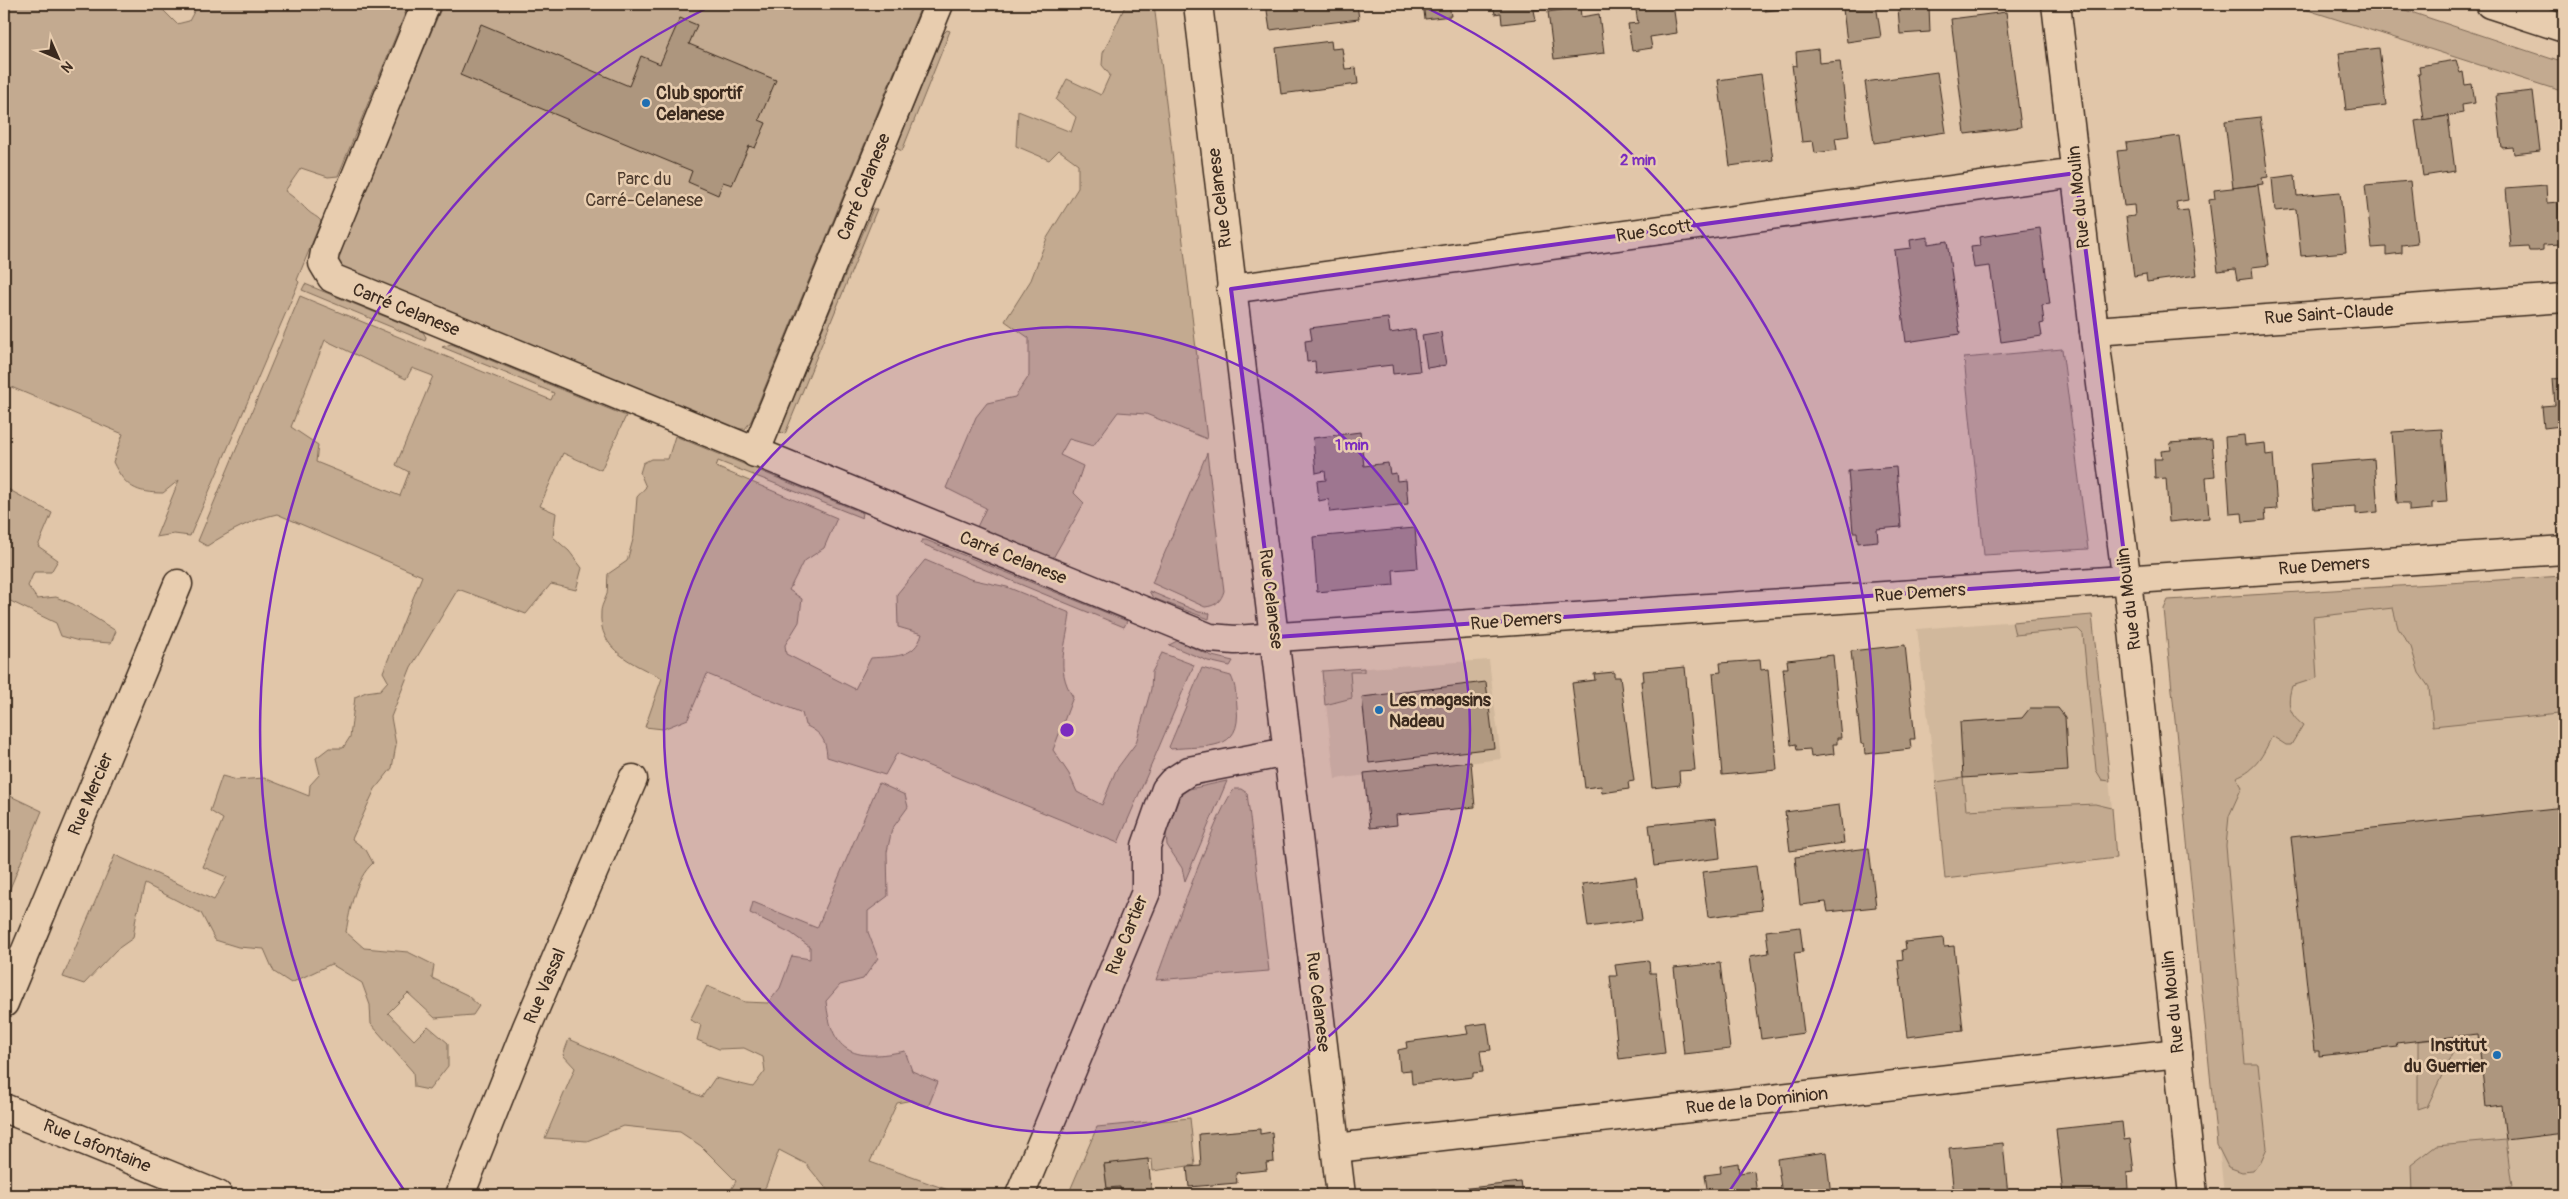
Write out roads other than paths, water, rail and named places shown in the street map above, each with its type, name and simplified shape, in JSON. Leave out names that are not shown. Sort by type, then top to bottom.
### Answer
[{"type":"street","name":"Carré Celanese","points":[[426,4],[325,252],[323,263],[328,274],[344,285],[1197,635],[1223,640],[1276,637]]},
{"type":"street","name":"Carré Celanese","points":[[755,453],[939,4]]},
{"type":"street","name":"Rue Celanese","points":[[1198,4],[1231,289],[1276,637],[1286,752],[1341,1195]]},
{"type":"street","name":"Rue du Moulin","points":[[2056,4],[2094,331],[2127,578],[2193,1195]]},
{"type":"street","points":[[2490,4],[2564,28]]},
{"type":"street","name":"Rue Scott","points":[[1231,289],[2076,172]]},
{"type":"street","name":"Rue Saint-Claude","points":[[2094,331],[2564,298]]},
{"type":"street","name":"Rue Demers","points":[[1276,637],[2127,578],[2564,550]]},
{"type":"street","name":"Rue Mercier","points":[[4,1003],[178,584]]},
{"type":"street","name":"Rue Cartier","points":[[1020,1195],[1146,892],[1146,846],[1166,789],[1172,782],[1190,771],[1286,752]]},
{"type":"street","name":"Rue Vassal","points":[[460,1195],[527,1027],[633,779]]},
{"type":"street","name":"Rue de la Dominion","points":[[1336,1148],[2178,1053]]},
{"type":"street","name":"Rue Lafontaine","points":[[4,1108],[218,1195]]},
{"type":"place","name":"Club sportif Celanese","points":[[646,103]]},
{"type":"place","name":"Les magasins Nadeau","points":[[1379,710]]},
{"type":"place","name":"Institut du Guerrier","points":[[2497,1055]]},
{"type":"park label","name":"Parc du Carré-Celanese","points":[[644,189]]}]
